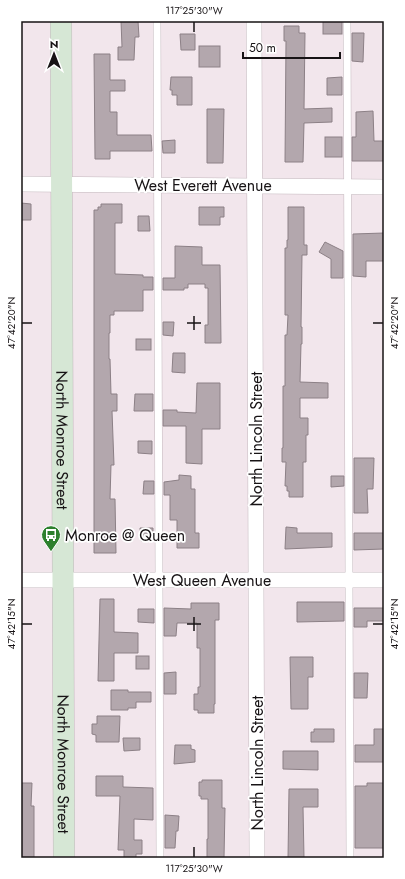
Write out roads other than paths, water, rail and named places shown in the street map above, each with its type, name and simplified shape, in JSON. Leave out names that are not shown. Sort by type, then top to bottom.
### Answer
[{"type":"main road","name":"North Monroe Street","points":[[61,21],[64,858]]},
{"type":"street","name":"North Lincoln Street","points":[[254,21],[257,858]]},
{"type":"street","name":"West Everett Avenue","points":[[21,184],[384,187]]},
{"type":"street","name":"West Queen Avenue","points":[[21,580],[384,580]]},
{"type":"lane","points":[[157,21],[160,858]]},
{"type":"lane","points":[[347,21],[350,858]]},
{"type":"place","name":"Monroe @ Queen","points":[[51,552]]}]
